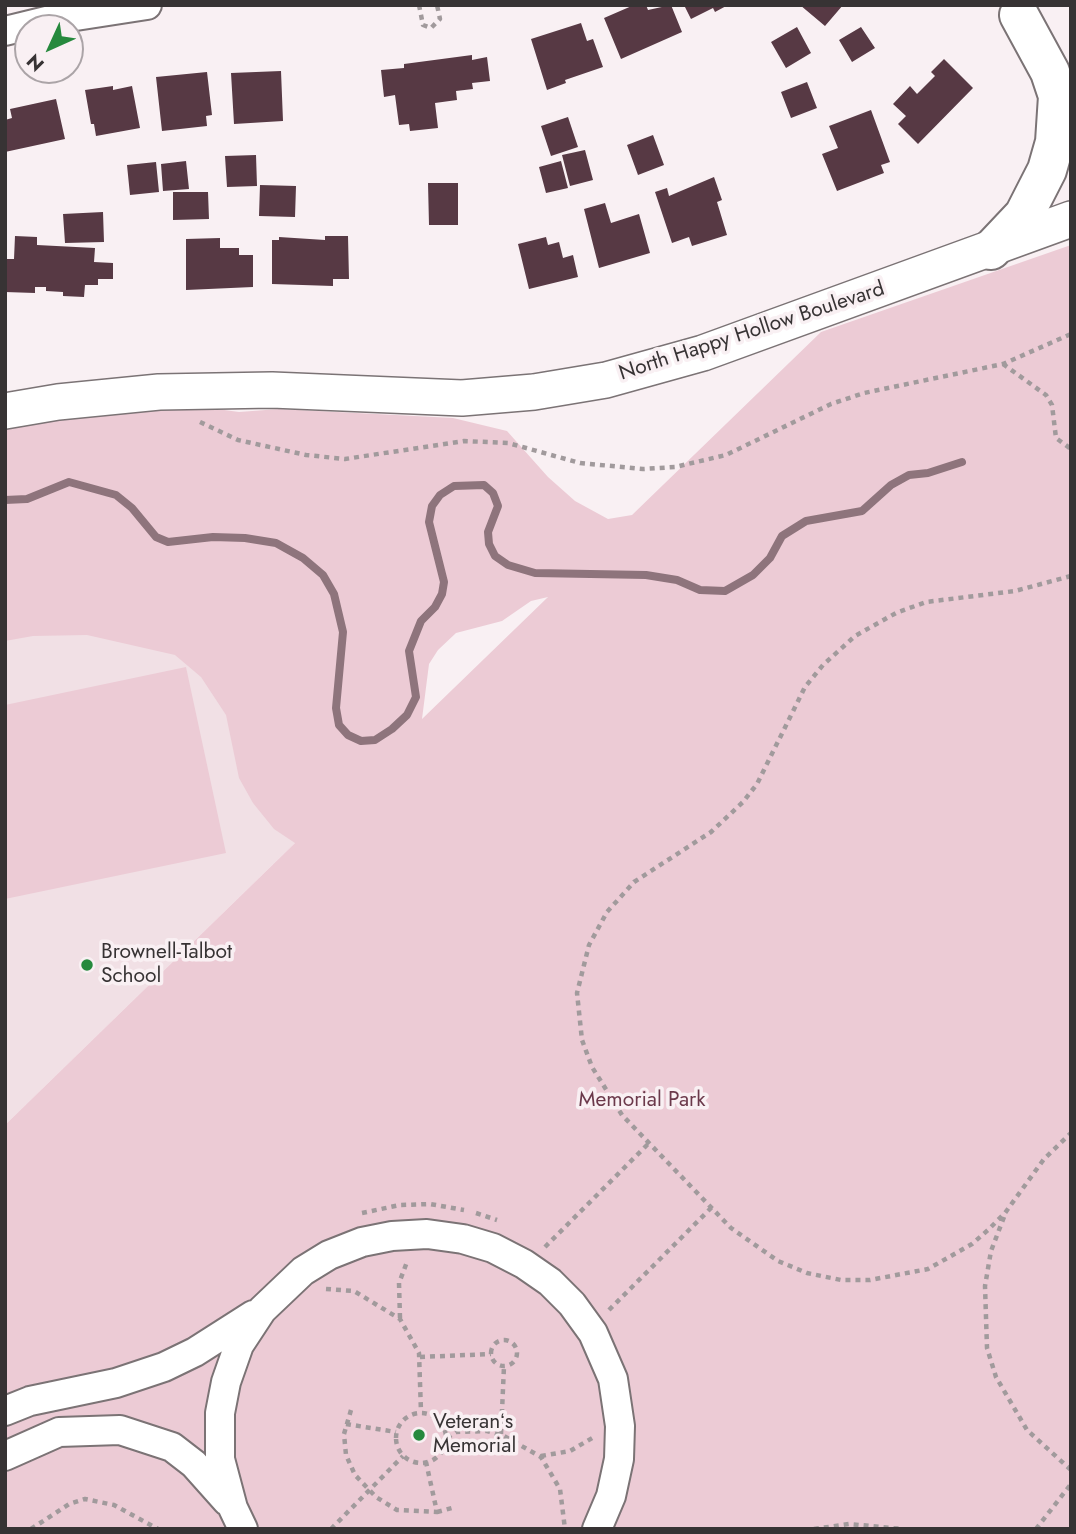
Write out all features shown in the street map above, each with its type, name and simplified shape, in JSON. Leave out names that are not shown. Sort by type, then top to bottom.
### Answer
[{"type":"highway","points":[[1014,10],[1071,66]]},
{"type":"highway","points":[[991,250],[1024,215],[1047,170],[1055,142],[1058,96],[1050,72],[1014,10]]},
{"type":"street","points":[[5,31],[50,20],[147,5]]},
{"type":"street","name":"North Happy Hollow Boulevard","points":[[5,411],[159,392],[272,390],[416,398],[534,392],[606,380],[703,353],[1071,219]]},
{"type":"street","points":[[238,1519],[220,1459],[220,1413],[226,1381],[240,1345],[262,1310],[285,1285],[329,1255],[362,1242],[392,1236],[427,1234],[463,1239],[492,1248],[524,1264],[550,1282],[572,1304],[593,1333],[612,1379],[618,1411],[619,1459],[611,1496],[597,1529]]},
{"type":"street","points":[[5,1411],[30,1401],[116,1383],[164,1367],[195,1352],[262,1310]]},
{"type":"street","points":[[5,1456],[60,1432],[120,1430],[172,1447],[208,1477],[238,1519]]},
{"type":"path","points":[[419,5],[421,22],[431,28],[440,19],[437,5]]},
{"type":"path","points":[[190,418],[239,440],[306,455],[345,458],[475,441],[530,448],[580,463],[643,468],[675,467],[726,455],[831,404],[864,393],[1003,364],[1071,334]]},
{"type":"path","points":[[1003,364],[1046,395],[1052,405],[1056,438],[1071,449]]},
{"type":"path","points":[[1071,576],[1015,591],[926,602],[896,613],[855,636],[823,665],[805,687],[781,730],[768,762],[743,802],[710,832],[634,882],[607,912],[596,929],[582,968],[578,993],[582,1040],[605,1092],[648,1144],[731,1228],[778,1261],[807,1273],[841,1280],[870,1280],[928,1269],[972,1244],[1005,1213],[1044,1159],[1071,1133]]},
{"type":"path","points":[[545,1247],[648,1144]]},
{"type":"path","points":[[608,1310],[712,1207]]},
{"type":"path","points":[[1005,1213],[991,1251],[985,1286],[987,1348],[996,1377],[1027,1430],[1071,1470]]},
{"type":"path","points":[[400,1319],[399,1283],[410,1254],[427,1234]]},
{"type":"path","points":[[285,1285],[297,1295],[317,1289],[354,1291],[400,1319],[413,1338],[420,1357],[421,1412]]},
{"type":"path","points":[[505,1341],[512,1344],[516,1351],[515,1359],[504,1366],[494,1362],[491,1354],[496,1343],[505,1341]]},
{"type":"path","points":[[420,1357],[491,1354]]},
{"type":"path","points":[[501,1434],[504,1366]]},
{"type":"path","points":[[351,1410],[346,1424],[346,1455],[355,1475],[369,1491],[397,1510],[437,1512],[452,1508]]},
{"type":"path","points":[[541,1457],[564,1453],[582,1445],[595,1436],[618,1411]]},
{"type":"path","points":[[421,1412],[436,1417],[442,1423],[447,1438],[443,1452],[426,1462],[413,1462],[404,1456],[396,1441],[396,1432],[404,1419],[421,1412]]},
{"type":"path","points":[[346,1424],[396,1432]]},
{"type":"path","points":[[447,1438],[456,1432],[471,1430],[501,1434],[541,1457],[560,1489],[565,1529]]},
{"type":"path","points":[[331,1529],[404,1456]]},
{"type":"path","points":[[426,1462],[437,1512]]},
{"type":"path","points":[[1036,1529],[1071,1484]]},
{"type":"path","points":[[31,1529],[69,1504],[85,1499],[114,1505],[158,1529]]},
{"type":"path","points":[[814,1529],[849,1524],[902,1529]]},
{"type":"shaded area","name":"Brownell-Talbot School","points":[[81,611],[190,653],[333,806],[5,1125],[5,622]]},
{"type":"green space","name":"Memorial Park","points":[[1071,245],[1071,1529],[5,1529],[5,1125],[295,843],[274,829],[253,803],[239,778],[226,715],[201,677],[175,655],[87,635],[33,636],[5,641],[5,429],[55,415],[195,406],[239,412],[279,409],[453,418],[507,431],[548,477],[575,501],[608,519],[632,515],[821,332]],"holes":[[[548,597],[422,719],[429,664],[438,650],[456,633],[502,621],[531,601]]]},
{"type":"green space","points":[[186,667],[226,853],[5,899],[5,705]]},
{"type":"building","points":[[634,5],[646,5],[648,10],[671,5],[682,32],[621,59],[604,18]]},
{"type":"building","points":[[684,5],[728,5],[715,12],[713,8],[691,19]]},
{"type":"building","points":[[800,5],[843,5],[825,26]]},
{"type":"building","points":[[581,23],[587,41],[593,39],[603,67],[565,80],[566,83],[547,90],[531,39]]},
{"type":"building","points":[[797,27],[811,53],[786,68],[771,42]]},
{"type":"building","points":[[861,27],[875,48],[852,62],[839,40]]},
{"type":"building","points":[[472,55],[472,60],[487,57],[490,81],[472,83],[473,89],[456,91],[457,100],[435,103],[438,128],[410,131],[409,124],[399,125],[395,95],[384,97],[381,70],[404,68],[404,64]]},
{"type":"building","points":[[944,59],[973,88],[918,144],[898,124],[906,116],[893,104],[910,86],[917,94],[935,76],[931,72]]},
{"type":"building","points":[[281,71],[283,121],[234,124],[231,73]]},
{"type":"building","points":[[207,72],[212,115],[206,116],[207,126],[162,131],[156,77]]},
{"type":"building","points":[[807,82],[817,108],[791,118],[781,92]]},
{"type":"building","points":[[113,86],[113,90],[132,86],[140,128],[96,136],[85,90]]},
{"type":"building","points":[[56,99],[65,139],[5,152],[5,120],[12,118],[10,109]]},
{"type":"building","points":[[871,110],[890,162],[881,165],[884,173],[837,191],[822,154],[838,148],[829,126]]},
{"type":"building","points":[[568,117],[578,147],[551,156],[541,126]]},
{"type":"building","points":[[653,135],[664,165],[638,175],[627,145]]},
{"type":"building","points":[[585,150],[593,180],[570,186],[562,155]]},
{"type":"building","points":[[256,155],[257,186],[227,187],[225,156]]},
{"type":"building","points":[[186,161],[189,189],[163,191],[161,164]]},
{"type":"building","points":[[561,161],[568,188],[546,193],[539,167]]},
{"type":"building","points":[[156,162],[159,192],[130,195],[127,165]]},
{"type":"building","points":[[714,177],[722,200],[717,202],[727,235],[692,246],[689,237],[672,243],[655,192],[667,188],[669,196]]},
{"type":"building","points":[[428,183],[458,183],[458,225],[429,225]]},
{"type":"building","points":[[260,185],[296,186],[295,217],[259,216]]},
{"type":"building","points":[[173,192],[208,192],[209,219],[173,220]]},
{"type":"building","points":[[605,203],[611,223],[639,214],[650,253],[599,268],[584,209]]},
{"type":"building","points":[[103,212],[104,242],[65,243],[63,214]]},
{"type":"building","points":[[15,236],[37,237],[37,245],[95,248],[94,262],[113,263],[113,279],[98,279],[98,285],[85,285],[84,297],[63,296],[63,292],[46,291],[46,287],[35,287],[35,293],[5,292],[5,259],[14,259]]},
{"type":"building","points":[[325,236],[348,236],[349,279],[333,279],[333,286],[272,284],[272,240],[279,240],[279,237],[325,240]]},
{"type":"building","points":[[546,237],[548,245],[559,242],[563,258],[573,255],[578,277],[529,289],[518,244]]},
{"type":"building","points":[[220,238],[220,248],[239,248],[239,255],[253,255],[253,287],[186,290],[186,239]]},
{"type":"waterway","points":[[5,500],[27,499],[69,482],[116,495],[132,508],[156,537],[168,542],[213,537],[245,538],[276,543],[303,558],[323,575],[334,594],[343,632],[336,708],[339,725],[348,735],[361,741],[375,740],[392,729],[407,715],[416,697],[409,651],[421,621],[435,607],[442,594],[444,582],[429,522],[432,506],[440,495],[454,486],[484,485],[493,493],[498,506],[488,532],[489,544],[495,556],[508,565],[535,573],[646,575],[677,580],[700,590],[725,591],[753,575],[770,558],[782,536],[806,521],[862,511],[891,485],[909,475],[928,473],[962,462]]},
{"type":"place","name":"Brownell-Talbot School","points":[[87,965]]},
{"type":"place","name":"Veteranʻs Memorial","points":[[419,1435]]}]
